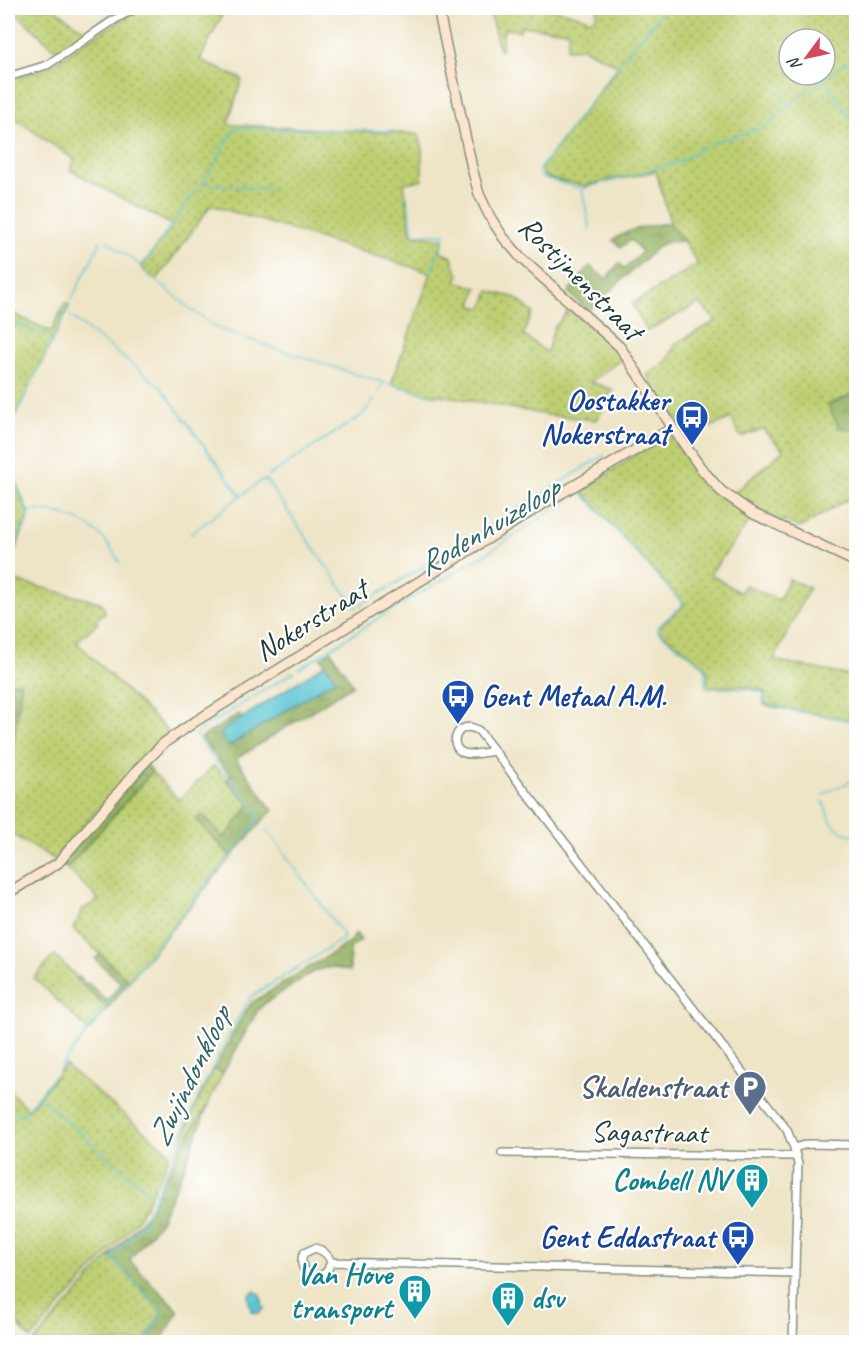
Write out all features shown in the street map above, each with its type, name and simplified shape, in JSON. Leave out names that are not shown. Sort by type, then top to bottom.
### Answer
[{"type":"street","points":[[8,77],[47,65],[104,26],[136,8]]},
{"type":"street","name":"Rostijnenstraat","points":[[438,8],[479,194],[490,217],[504,237],[523,260],[620,346],[673,428],[713,482],[742,506],[778,526],[856,562]]},
{"type":"street","name":"Nokerstraat","points":[[8,893],[58,863],[141,766],[164,743],[548,501],[673,428]]},
{"type":"street","points":[[494,751],[468,754],[461,752],[455,740],[457,732],[472,726],[479,731],[787,1130],[798,1164],[793,1342]]},
{"type":"street","name":"Sagastraat","points":[[502,1153],[795,1152],[808,1144],[856,1145]]},
{"type":"street","points":[[315,1248],[324,1251],[331,1262],[328,1270],[321,1276],[310,1276],[303,1269],[301,1262],[304,1253],[315,1248]]},
{"type":"street","points":[[331,1262],[794,1273]]},
{"type":"green space","points":[[16,8],[53,8],[86,31],[122,8],[130,8],[59,53],[13,10]]},
{"type":"green space","points":[[143,8],[219,8],[223,13],[200,60],[242,79],[228,124],[419,134],[422,146],[422,180],[404,183],[411,234],[444,239],[440,251],[452,257],[459,274],[456,281],[477,288],[472,306],[483,308],[489,291],[516,298],[533,313],[523,335],[547,352],[554,328],[569,310],[614,347],[623,358],[590,382],[614,390],[598,405],[603,409],[597,420],[548,415],[427,394],[391,384],[431,273],[211,205],[156,281],[141,268],[172,225],[70,170],[75,160],[8,114],[8,80],[46,69],[86,41]]},
{"type":"green space","points":[[489,8],[551,8],[592,20],[598,8],[856,8],[856,393],[828,405],[839,427],[856,431],[856,494],[800,528],[761,511],[734,493],[784,450],[762,429],[741,437],[731,418],[688,437],[647,375],[668,360],[676,343],[716,321],[700,303],[647,331],[632,304],[698,264],[671,226],[656,171],[585,186],[548,178],[542,172],[542,166],[619,66],[583,48],[567,49],[569,31],[521,26],[520,31],[504,29],[501,50],[499,50]]},
{"type":"green space","points":[[667,223],[684,241],[667,242],[660,245],[588,311],[568,292],[590,266],[606,279],[619,263],[625,269],[642,252],[631,240],[621,247],[613,240],[631,231]]},
{"type":"green space","points":[[65,303],[70,305],[8,431],[8,311],[51,332]]},
{"type":"green space","points":[[856,393],[856,431],[839,427],[828,405]]},
{"type":"green space","points":[[670,435],[712,488],[752,518],[710,574],[740,593],[745,585],[779,600],[789,579],[809,588],[774,660],[856,677],[856,721],[764,705],[764,691],[742,686],[709,687],[708,672],[702,664],[657,629],[684,605],[582,491],[661,437]]},
{"type":"green space","points":[[8,461],[29,515],[8,569]]},
{"type":"green space","points":[[8,579],[102,603],[105,612],[96,620],[98,623],[76,642],[168,731],[54,859],[8,832],[8,781],[18,711],[13,710],[8,751],[8,692],[14,695],[19,706],[12,682],[8,683]]},
{"type":"green space","points":[[331,651],[353,685],[236,759],[273,811],[231,857],[196,820],[203,815],[224,838],[250,805],[227,780],[231,776],[201,738],[239,714],[242,718],[225,729],[223,740],[229,746],[335,679],[321,658]]},
{"type":"green space","points":[[19,682],[21,686],[19,707],[12,706],[14,695],[8,692],[8,683]]},
{"type":"green space","points":[[13,709],[18,710],[8,781],[8,751]]},
{"type":"green space","points":[[146,765],[152,772],[67,868],[63,866],[62,861]]},
{"type":"green space","points":[[214,766],[250,805],[224,838],[203,816],[196,819],[231,857],[129,981],[73,929],[83,909],[99,900],[67,868],[152,772],[179,800]]},
{"type":"green space","points":[[356,933],[361,940],[350,948],[350,971],[331,967],[314,971],[264,1004],[258,1010],[223,1073],[214,1069],[251,1003],[350,942]]},
{"type":"green space","points":[[100,954],[129,981],[108,1008],[76,980],[79,977],[86,984],[88,983],[107,1001],[121,983],[95,959]]},
{"type":"green space","points":[[54,955],[78,978],[76,980],[108,1008],[89,1031],[34,978]]},
{"type":"green space","points":[[65,1065],[170,1153],[138,1219],[31,1339],[8,1314],[8,1089],[28,1110]]},
{"type":"green space","points":[[214,1069],[223,1073],[209,1102],[175,1159],[195,1107]]},
{"type":"green space","points":[[209,1102],[186,1164],[159,1223],[130,1259],[179,1311],[160,1342],[144,1342],[162,1312],[110,1256],[145,1217],[175,1159]]},
{"type":"green space","points":[[110,1256],[162,1312],[144,1342],[34,1342]]},
{"type":"water","points":[[325,664],[336,679],[229,746],[223,740],[221,734],[225,729]]},
{"type":"water","points":[[254,1291],[260,1294],[264,1309],[259,1313],[253,1312],[250,1306],[248,1297]]},
{"type":"waterway","points":[[615,69],[665,8]]},
{"type":"waterway","points":[[712,143],[762,128],[856,55]]},
{"type":"waterway","points":[[598,91],[613,72]]},
{"type":"waterway","points":[[830,87],[856,125]]},
{"type":"waterway","points":[[777,90],[789,105]]},
{"type":"waterway","points":[[594,97],[538,171],[541,177],[582,189],[599,184]]},
{"type":"waterway","points":[[201,184],[233,131],[239,128],[395,131]]},
{"type":"waterway","points":[[635,174],[681,161],[705,146]]},
{"type":"waterway","points":[[606,183],[628,176]]},
{"type":"waterway","points":[[202,184],[273,189]]},
{"type":"waterway","points":[[582,189],[590,229]]},
{"type":"waterway","points":[[107,241],[140,265],[147,261],[196,190]]},
{"type":"waterway","points":[[407,196],[414,234],[445,234],[431,272]]},
{"type":"waterway","points":[[71,300],[101,241]]},
{"type":"waterway","points":[[142,269],[217,328],[368,378],[435,396]]},
{"type":"waterway","points":[[8,432],[69,305]]},
{"type":"waterway","points":[[70,316],[160,386],[241,496],[262,480],[266,480],[357,607]]},
{"type":"waterway","points":[[8,321],[51,337]]},
{"type":"waterway","points":[[379,392],[383,382]]},
{"type":"waterway","points":[[268,476],[361,416],[374,400]]},
{"type":"waterway","points":[[581,469],[605,455]]},
{"type":"waterway","points":[[8,459],[27,517],[8,565]]},
{"type":"waterway","points":[[513,512],[579,471]]},
{"type":"waterway","name":"Rodenhuizeloop","points":[[299,669],[388,612],[494,549],[577,493],[581,493],[682,603],[682,606],[657,627],[658,632],[706,667],[706,688],[746,689],[762,692],[763,701],[767,704],[856,722]]},
{"type":"waterway","points":[[191,534],[240,496]]},
{"type":"waterway","points":[[29,511],[59,514],[88,526],[104,539],[120,563]]},
{"type":"waterway","points":[[439,557],[509,514]]},
{"type":"waterway","points":[[360,605],[436,559]]},
{"type":"waterway","name":"Rodenhuizeloop","points":[[225,861],[256,823],[258,817],[195,735],[294,672]]},
{"type":"waterway","name":"Rodenhuizeloop","points":[[824,795],[849,782],[856,775]]},
{"type":"waterway","name":"Rodenhuizeloop","points":[[823,801],[837,829],[856,836]]},
{"type":"waterway","name":"Zwijndonkloop","points":[[144,1342],[162,1312],[113,1257],[144,1222],[192,1111],[245,1005],[251,997],[343,939],[344,936],[266,828]]},
{"type":"waterway","name":"Rodenhuizeloop","points":[[116,995],[220,867]]},
{"type":"waterway","name":"Rodenhuizeloop","points":[[59,1069],[111,1000]]},
{"type":"waterway","name":"Rodenhuizeloop","points":[[8,1104],[19,1116],[22,1115],[53,1077]]},
{"type":"waterway","points":[[38,1096],[150,1194]]},
{"type":"place","name":"Oostakker Nokerstraat","points":[[692,446]]},
{"type":"place","name":"Gent Metaal A.M.","points":[[458,725]]},
{"type":"place","name":"Skaldenstraat","points":[[750,1116]]},
{"type":"place","name":"Combell NV","points":[[752,1209]]},
{"type":"place","name":"Gent Eddastraat","points":[[738,1266]]},
{"type":"place","name":"Van Hove transport","points":[[415,1320]]},
{"type":"place","name":"dsv","points":[[508,1327]]}]
